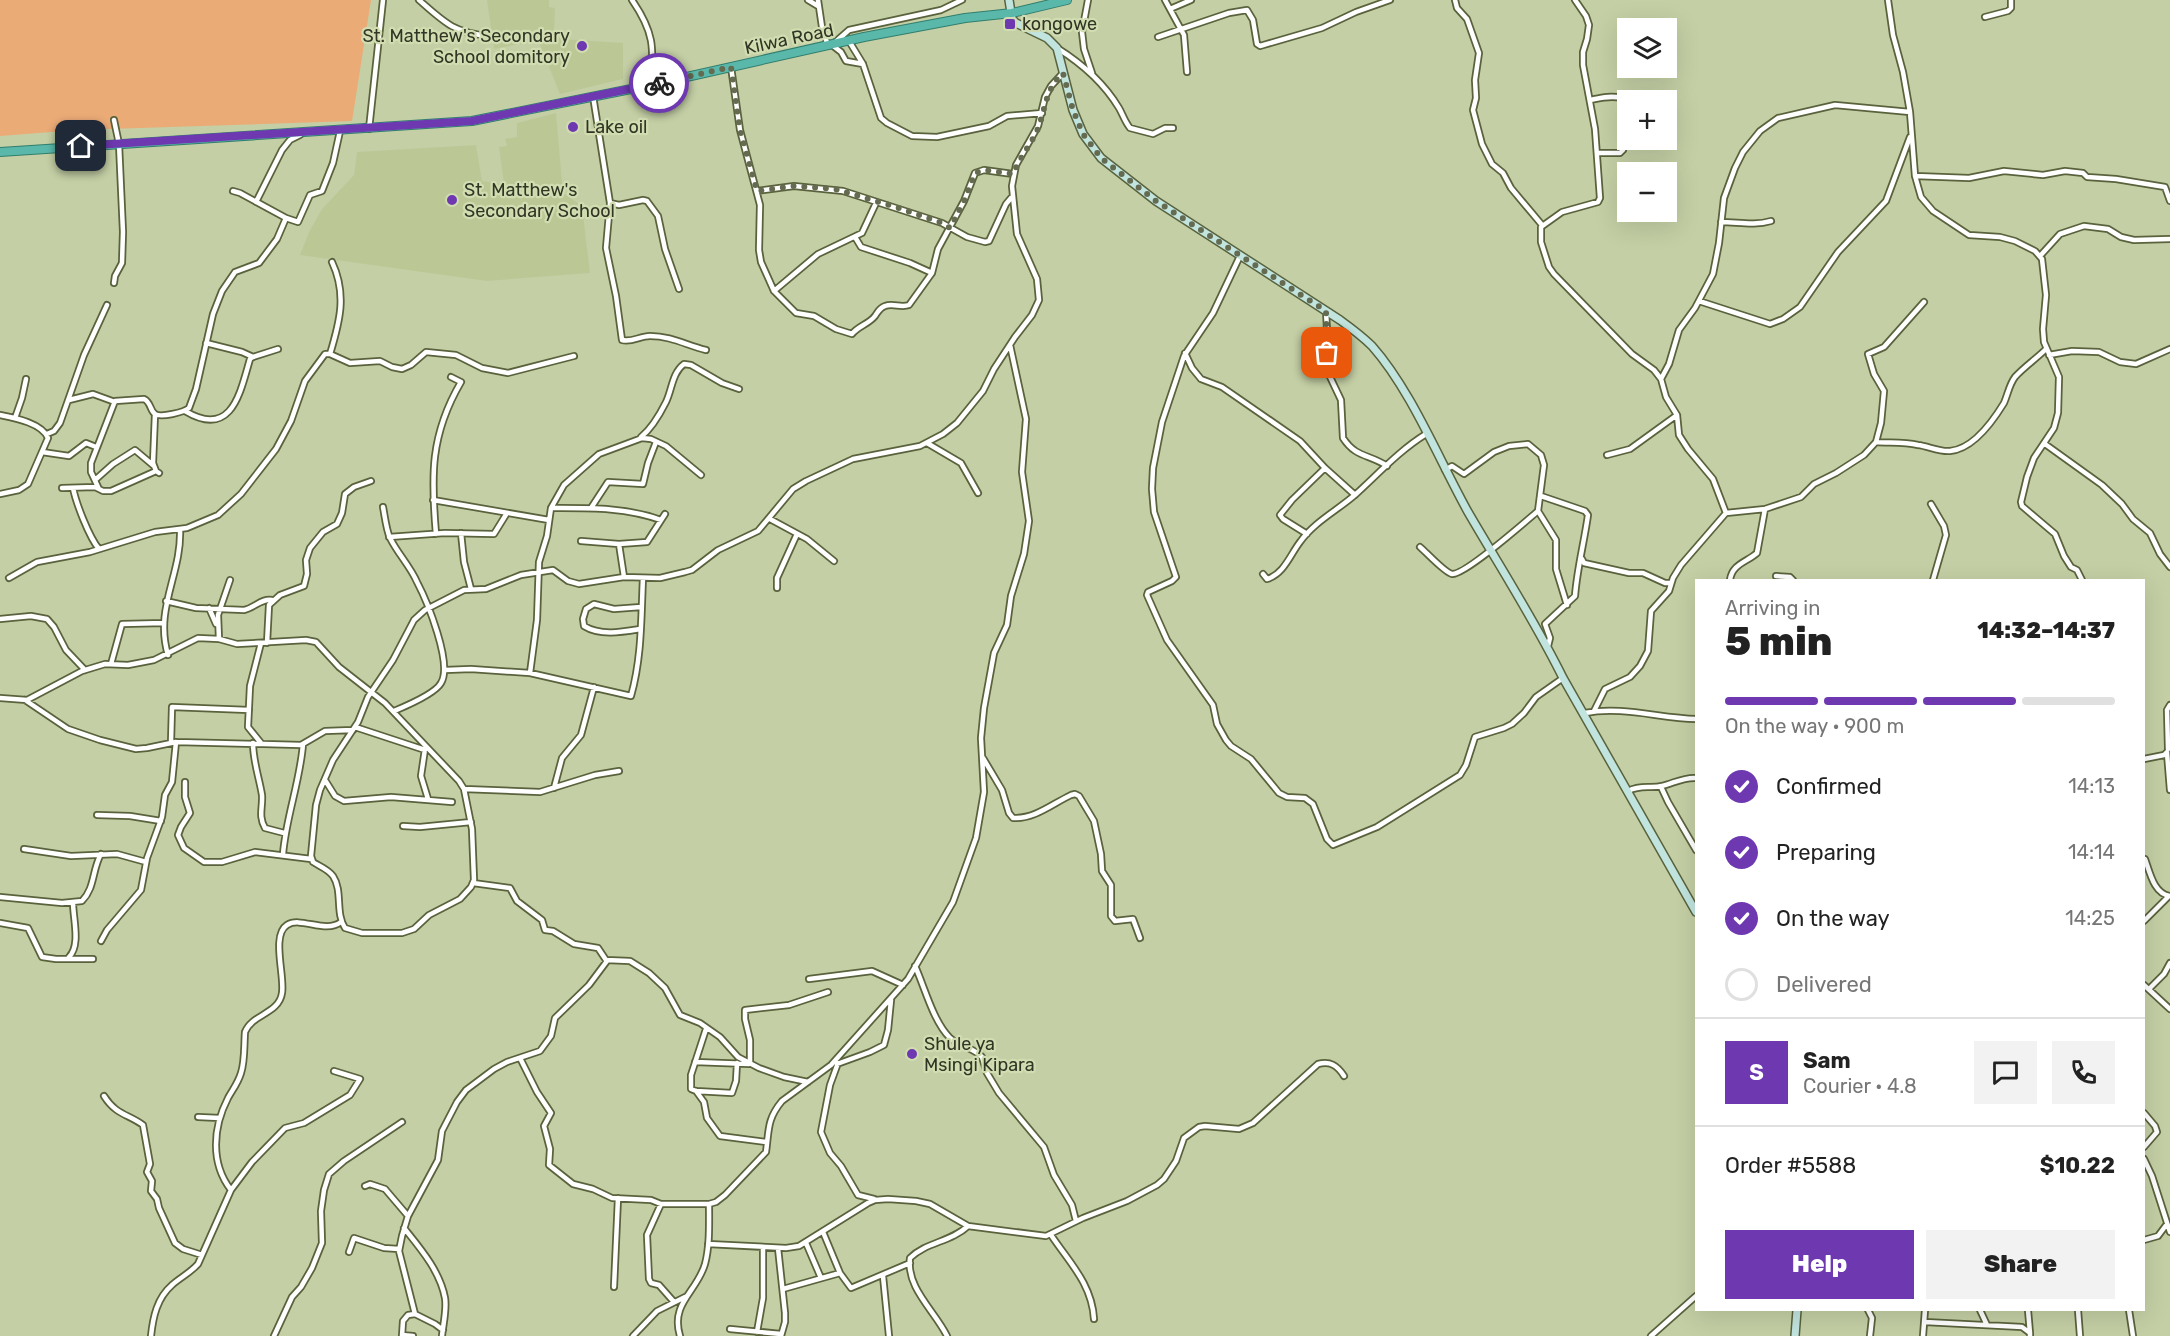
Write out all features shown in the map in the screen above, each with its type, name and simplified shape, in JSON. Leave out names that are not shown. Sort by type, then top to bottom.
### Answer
[{"type":"highway","name":"Kilwa Road","points":[[0,152],[472,121],[651,85],[849,41],[965,18],[1012,13],[1067,0]]},
{"type":"main road","points":[[1009,0],[1012,19],[1016,23],[1047,38],[1058,48],[1073,110],[1083,134],[1093,149],[1156,201],[1326,311],[1360,335],[1372,347],[1406,395],[1445,470],[1548,646],[1563,678],[1693,899]]},
{"type":"main road","points":[[1795,1336],[1797,1311]]},
{"type":"street","points":[[369,129],[383,0]]},
{"type":"street","points":[[419,0],[450,27],[469,34],[488,36]]},
{"type":"street","points":[[632,0],[646,22],[652,40],[651,85]]},
{"type":"street","points":[[808,0],[818,6]]},
{"type":"street","points":[[818,0],[830,46],[840,52],[846,61],[863,64]]},
{"type":"street","points":[[830,46],[849,30],[941,10],[962,0]]},
{"type":"street","points":[[1088,0],[1083,39],[1093,75]]},
{"type":"street","points":[[1165,0],[1186,42],[1187,72]]},
{"type":"street","points":[[1170,9],[1191,0]]},
{"type":"street","points":[[1158,37],[1229,13],[1247,10],[1253,20],[1257,44],[1260,46],[1322,28],[1390,0]]},
{"type":"street","points":[[1455,0],[1457,8],[1467,19],[1479,53],[1473,110],[1482,144],[1492,164],[1503,173],[1511,188],[1542,225]]},
{"type":"street","points":[[1575,0],[1586,16],[1589,26],[1582,56],[1597,153],[1600,200],[1562,212],[1542,225],[1539,231],[1541,242],[1549,267],[1554,274],[1632,354],[1654,370],[1661,379],[1666,397],[1677,415],[1679,435],[1713,480],[1725,513]]},
{"type":"street","points":[[1888,0],[1893,35],[1910,111],[1915,176],[1925,204],[1969,235],[2000,237],[2015,241],[2040,256],[2046,280],[2043,329],[2046,349],[2059,377],[2058,413],[2054,428],[2034,458],[2021,502],[2022,506],[2055,534],[2064,556],[2071,567],[2078,570],[2082,579]]},
{"type":"street","points":[[1985,17],[2008,11],[2011,8],[2011,0]]},
{"type":"street","points":[[849,41],[863,64],[881,118],[912,136],[945,136],[989,126],[1007,116],[1042,114]]},
{"type":"street","points":[[1058,48],[1093,75],[1118,106],[1130,128],[1153,134],[1165,128],[1173,128]]},
{"type":"street","points":[[731,67],[740,130],[760,205],[760,256],[774,291],[796,313],[814,316],[836,329],[852,334],[872,320],[882,307],[909,305],[932,273],[938,249],[964,201],[975,173],[984,170],[1013,174]]},
{"type":"street","points":[[311,859],[316,806],[333,760],[354,729],[410,625],[428,608],[464,590],[489,588],[516,576],[537,572],[555,571],[568,581],[579,584],[624,577],[673,576],[692,570],[718,550],[759,531],[794,489],[806,481],[857,458],[920,446],[950,429],[977,400],[1037,306],[1040,288],[1034,268],[1021,247],[1017,234],[1011,197],[1013,174],[1036,133],[1051,86],[1063,73]]},
{"type":"street","points":[[593,96],[610,204],[606,241],[622,341],[648,336],[684,342],[706,350]]},
{"type":"street","points":[[1590,100],[1618,97],[1621,98],[1624,111],[1623,150],[1620,153],[1597,153]]},
{"type":"street","points":[[1661,379],[1669,364],[1679,330],[1688,320],[1710,281],[1716,264],[1724,198],[1740,157],[1760,131],[1779,118],[1835,105],[1910,111]]},
{"type":"street","points":[[114,120],[119,144],[123,257],[114,283]]},
{"type":"street","points":[[233,191],[286,218],[300,221],[310,195],[322,191],[333,163],[340,131]]},
{"type":"street","points":[[256,202],[284,146],[305,132]]},
{"type":"street","points":[[1699,300],[1770,324],[1796,311],[1838,252],[1888,198],[1911,134]]},
{"type":"street","points":[[1915,176],[1969,178],[2004,171],[2025,175],[2065,171],[2083,173],[2087,177],[2165,187],[2170,201]]},
{"type":"street","points":[[757,191],[809,186],[843,191],[942,223],[967,237],[985,242],[989,241],[1011,197]]},
{"type":"street","points":[[610,204],[622,205],[642,200],[651,206],[658,216],[665,249],[680,289]]},
{"type":"street","points":[[774,291],[818,254],[865,231],[876,202]]},
{"type":"street","points":[[185,411],[191,405],[195,395],[217,302],[237,270],[259,262],[277,238],[286,218]]},
{"type":"street","points":[[1721,222],[1759,225],[1771,221]]},
{"type":"street","points":[[2040,256],[2060,234],[2084,226],[2108,229],[2121,237],[2134,240],[2170,238]]},
{"type":"street","points":[[855,237],[861,247],[910,263],[932,273]]},
{"type":"street","points":[[1240,256],[1213,313],[1185,353],[1162,422],[1153,468],[1154,512],[1176,577],[1148,592],[1147,596],[1167,640],[1213,705],[1217,724],[1226,740],[1251,759],[1279,793],[1287,797],[1305,798],[1313,804],[1327,839],[1332,845],[1377,827],[1460,775],[1466,765],[1475,737],[1512,724],[1524,714],[1540,693],[1563,678]]},
{"type":"street","points":[[330,354],[342,308],[340,281],[332,262]]},
{"type":"street","points":[[1594,711],[1605,689],[1630,677],[1645,657],[1649,645],[1651,610],[1669,591],[1681,565],[1725,513],[1765,509],[1802,497],[1814,484],[1836,473],[1864,454],[1876,442],[1881,423],[1884,391],[1874,375],[1868,354],[1884,347],[1924,302]]},
{"type":"street","points":[[46,434],[57,428],[82,361],[107,305]]},
{"type":"street","points":[[1326,311],[1328,349],[1323,362],[1341,400],[1344,438],[1362,456],[1377,459],[1387,465]]},
{"type":"street","points":[[206,343],[243,352],[253,357],[278,349]]},
{"type":"street","points":[[520,1058],[537,1092],[551,1113],[544,1125],[550,1166],[574,1185],[593,1189],[609,1197],[651,1200],[661,1204],[709,1204],[725,1195],[766,1152],[768,1128],[782,1101],[831,1065],[903,984],[953,902],[976,838],[984,792],[982,756],[984,708],[994,653],[1007,625],[1011,596],[1024,553],[1029,521],[1022,472],[1026,419],[1010,345]]},
{"type":"street","points":[[1876,442],[1918,445],[1949,451],[1964,445],[1986,427],[2003,403],[2017,375],[2046,349]]},
{"type":"street","points":[[2049,355],[2073,351],[2098,352],[2120,362],[2136,364],[2170,349]]},
{"type":"street","points":[[9,578],[37,562],[99,549],[135,537],[191,527],[218,515],[254,478],[276,449],[291,422],[305,381],[323,355],[330,354],[350,363],[380,361],[392,368],[402,369],[411,365],[426,352],[456,355],[482,368],[508,373],[574,356]]},
{"type":"street","points":[[1185,353],[1192,368],[1201,379],[1222,387],[1300,441],[1355,495]]},
{"type":"street","points":[[155,414],[164,415],[185,411],[206,420],[226,415],[237,400],[253,357]]},
{"type":"street","points":[[639,438],[648,430],[665,403],[676,373],[684,364],[691,365],[722,383],[739,389]]},
{"type":"street","points":[[436,534],[433,500],[434,463],[439,428],[448,404],[461,382],[451,376]]},
{"type":"street","points":[[15,418],[26,379]]},
{"type":"street","points":[[69,400],[93,394],[115,402],[132,398],[146,399],[155,414],[156,470]]},
{"type":"street","points":[[98,488],[91,472],[91,463],[115,402]]},
{"type":"street","points":[[0,415],[15,418],[43,430],[47,442],[28,484],[19,490],[0,494]]},
{"type":"street","points":[[1607,455],[1630,449],[1677,415]]},
{"type":"street","points":[[1263,574],[1268,579],[1274,577],[1276,572],[1284,567],[1307,534],[1355,495],[1411,443],[1426,434]]},
{"type":"street","points":[[530,673],[537,620],[537,572],[551,508],[564,485],[591,459],[606,450],[639,438],[656,441],[677,453],[686,464],[701,475]]},
{"type":"street","points":[[591,508],[608,482],[627,481],[644,484],[656,441]]},
{"type":"street","points":[[927,442],[961,462],[978,493]]},
{"type":"street","points":[[42,452],[69,456],[86,443],[96,447]]},
{"type":"street","points":[[1420,547],[1451,574],[1455,573],[1491,551],[1538,511],[1543,459],[1525,443],[1494,452],[1464,474],[1452,466],[1445,470]]},
{"type":"street","points":[[2045,444],[2102,485],[2122,504],[2133,519],[2150,533],[2160,554],[2170,567]]},
{"type":"street","points":[[94,480],[135,450],[156,470]]},
{"type":"street","points":[[1307,534],[1280,515],[1325,468]]},
{"type":"street","points":[[62,488],[114,490],[156,470]]},
{"type":"street","points":[[166,601],[196,608],[244,610],[304,586],[307,574],[306,560],[313,543],[323,532],[337,524],[342,513],[345,494],[354,487],[370,481]]},
{"type":"street","points":[[73,488],[76,502],[93,542],[99,549]]},
{"type":"street","points":[[1541,496],[1588,515],[1575,596],[1545,624],[1550,638],[1548,646]]},
{"type":"street","points":[[433,500],[549,520]]},
{"type":"street","points":[[1931,504],[1944,526],[1946,535],[1933,579]]},
{"type":"street","points":[[383,507],[389,537],[417,581],[428,608],[445,670],[443,681],[437,689],[394,711]]},
{"type":"street","points":[[551,508],[633,511],[661,520]]},
{"type":"street","points":[[1730,579],[1737,566],[1757,553],[1765,509]]},
{"type":"street","points":[[1538,511],[1556,540],[1556,569],[1567,605]]},
{"type":"street","points":[[389,537],[461,533],[494,534],[507,513]]},
{"type":"street","points":[[580,541],[619,544],[647,542],[665,514]]},
{"type":"street","points":[[770,519],[817,545],[834,561]]},
{"type":"street","points":[[168,655],[164,636],[166,601],[179,552],[180,529]]},
{"type":"street","points":[[461,533],[464,562],[471,589]]},
{"type":"street","points":[[777,588],[777,578],[797,534]]},
{"type":"street","points":[[619,544],[624,577]]},
{"type":"street","points":[[1582,559],[1588,565],[1629,573],[1642,573],[1671,584]]},
{"type":"street","points":[[1776,576],[1791,579]]},
{"type":"street","points":[[445,670],[471,669],[530,673],[631,696],[640,653],[643,578]]},
{"type":"street","points":[[217,627],[220,608],[231,580]]},
{"type":"street","points":[[267,643],[268,612],[272,600]]},
{"type":"street","points":[[640,629],[601,632],[584,626],[583,619],[586,609],[594,604],[615,609],[641,607]]},
{"type":"street","points":[[209,608],[219,639]]},
{"type":"street","points":[[0,619],[31,616],[47,619],[66,650],[85,670]]},
{"type":"street","points":[[111,664],[122,624],[164,623]]},
{"type":"street","points":[[25,700],[85,670],[111,664],[139,664],[168,655],[198,638],[219,639],[232,643],[314,641],[339,668],[394,711],[426,748],[446,766],[464,789],[474,848],[473,883],[460,899],[429,915],[414,929],[406,932],[362,933],[347,929],[341,922],[338,891],[334,878],[311,859],[283,854],[249,852],[229,860],[210,863],[204,862],[184,848],[178,835],[180,827],[190,813],[185,798],[185,782]]},
{"type":"street","points":[[261,643],[250,686],[248,729],[261,743]]},
{"type":"street","points":[[555,788],[562,758],[581,735],[594,687]]},
{"type":"street","points":[[0,698],[25,700],[68,729],[136,749],[173,742],[303,744],[325,731],[354,729],[426,748]]},
{"type":"street","points":[[2170,705],[2167,710],[2170,789]]},
{"type":"street","points":[[101,941],[106,930],[139,894],[165,795],[172,782],[172,707],[249,710]]},
{"type":"street","points":[[1585,713],[1632,711],[1666,718],[1695,719]]},
{"type":"street","points":[[253,743],[262,799],[261,819],[265,828],[284,833]]},
{"type":"street","points":[[283,854],[284,833],[299,780],[303,744]]},
{"type":"street","points":[[426,748],[421,776],[428,799]]},
{"type":"street","points":[[2145,759],[2157,757],[2168,750]]},
{"type":"street","points":[[982,756],[1002,790],[1009,813],[1013,818],[1022,818],[1047,809],[1071,795],[1079,796],[1094,821],[1102,871],[1111,885],[1111,916],[1115,921],[1133,919],[1140,938]]},
{"type":"street","points":[[464,789],[528,792],[555,788],[595,775],[619,771]]},
{"type":"street","points":[[1628,791],[1641,786],[1661,787],[1675,781],[1695,778]]},
{"type":"street","points":[[325,780],[335,796],[344,801],[391,797],[452,802]]},
{"type":"street","points":[[1661,787],[1695,848]]},
{"type":"street","points":[[97,815],[130,816],[160,821]]},
{"type":"street","points":[[403,826],[420,827],[471,822]]},
{"type":"street","points":[[24,849],[72,856],[121,855],[146,862]]},
{"type":"street","points":[[0,897],[53,903],[81,901],[88,894],[95,866],[101,854]]},
{"type":"street","points":[[2145,860],[2156,888],[2169,897],[2145,920]]},
{"type":"street","points":[[473,883],[510,888],[518,903],[542,920],[545,930],[553,931],[574,944],[598,948],[608,960],[630,961],[642,968],[665,988],[680,1015],[700,1023],[723,1040],[738,1057],[784,1077],[810,1082]]},
{"type":"street","points":[[69,958],[76,944],[73,902]]},
{"type":"street","points":[[231,1190],[224,1178],[216,1154],[216,1135],[220,1118],[242,1072],[247,1026],[273,1009],[281,1000],[283,980],[279,943],[282,930],[291,924],[331,927],[341,922]]},
{"type":"street","points":[[0,923],[28,928],[42,957],[93,959]]},
{"type":"street","points":[[415,1314],[399,1249],[408,1216],[438,1160],[442,1131],[460,1097],[468,1087],[494,1070],[540,1051],[551,1036],[555,1018],[589,985],[608,960]]},
{"type":"street","points":[[2149,989],[2164,974],[2170,963]]},
{"type":"street","points":[[915,966],[938,1020],[948,1036],[982,1057],[987,1073],[999,1093],[1044,1147],[1054,1175],[1072,1205],[1076,1221]]},
{"type":"street","points":[[809,980],[872,971],[903,984]]},
{"type":"street","points":[[2145,986],[2170,1009]]},
{"type":"street","points":[[751,1063],[745,1010],[789,1005],[828,992]]},
{"type":"street","points":[[831,1065],[884,1045],[891,998]]},
{"type":"street","points":[[706,1029],[694,1062],[690,1086],[704,1102],[707,1119],[720,1135],[766,1142]]},
{"type":"street","points":[[694,1062],[751,1063]]},
{"type":"street","points":[[838,1063],[830,1085],[821,1132],[830,1153],[842,1166],[858,1195],[875,1200],[898,1199],[930,1204],[968,1226],[1012,1230],[1039,1236],[1051,1235],[1076,1221],[1127,1201],[1157,1185],[1176,1161],[1184,1138],[1199,1127],[1239,1129],[1253,1124],[1318,1064],[1329,1062],[1336,1066],[1344,1076]]},
{"type":"street","points":[[696,1091],[732,1093],[736,1081],[737,1063]]},
{"type":"street","points":[[150,1336],[159,1301],[171,1285],[191,1272],[202,1255],[231,1190],[252,1162],[285,1128],[304,1123],[352,1094],[360,1079],[334,1071]]},
{"type":"street","points":[[104,1096],[119,1113],[143,1125],[150,1164],[148,1174],[152,1181],[151,1191],[170,1235],[178,1247],[202,1255]]},
{"type":"street","points":[[2145,1114],[2157,1132],[2145,1146]]},
{"type":"street","points":[[198,1117],[220,1118]]},
{"type":"street","points":[[274,1336],[292,1297],[312,1268],[322,1243],[321,1211],[329,1174],[344,1161],[402,1122]]},
{"type":"street","points":[[2145,1161],[2170,1232]]},
{"type":"street","points":[[365,1186],[370,1184],[385,1189],[408,1216]]},
{"type":"street","points":[[614,1287],[618,1198]]},
{"type":"street","points":[[708,1244],[791,1247],[806,1243],[875,1200]]},
{"type":"street","points":[[661,1204],[647,1235],[649,1279],[650,1283],[660,1286],[674,1302]]},
{"type":"street","points":[[680,1336],[678,1316],[685,1297],[702,1273],[708,1244],[709,1204]]},
{"type":"street","points":[[2145,1240],[2158,1236],[2168,1224]]},
{"type":"street","points":[[947,1336],[919,1294],[910,1263],[913,1255],[954,1237],[968,1226]]},
{"type":"street","points":[[404,1228],[423,1251],[441,1286],[445,1302],[442,1333]]},
{"type":"street","points":[[823,1232],[840,1273],[852,1288],[910,1263]]},
{"type":"street","points":[[1051,1235],[1081,1276],[1089,1291],[1094,1319]]},
{"type":"street","points":[[349,1252],[353,1238],[384,1248],[399,1249]]},
{"type":"street","points":[[806,1243],[821,1278]]},
{"type":"street","points":[[757,1332],[763,1298],[763,1247]]},
{"type":"street","points":[[730,1329],[781,1335],[785,1322],[778,1248]]},
{"type":"street","points":[[783,1288],[840,1273]]},
{"type":"street","points":[[883,1276],[889,1336]]},
{"type":"street","points":[[633,1336],[657,1311],[685,1297]]},
{"type":"street","points":[[1651,1336],[1695,1297]]},
{"type":"street","points":[[1870,1311],[1872,1318],[1870,1336]]},
{"type":"street","points":[[1923,1336],[1925,1311]]},
{"type":"street","points":[[1980,1311],[1987,1325]]},
{"type":"street","points":[[2028,1311],[2030,1334]]},
{"type":"street","points":[[2078,1311],[2080,1336]]},
{"type":"street","points":[[2129,1311],[2133,1336]]},
{"type":"street","points":[[413,1336],[402,1335],[403,1321],[408,1315],[415,1314],[435,1324],[442,1333]]},
{"type":"street","points":[[1924,1325],[1935,1323],[2022,1327],[2030,1334]]},
{"type":"shaded area","points":[[0,0],[371,0],[352,121],[78,130],[0,136]]},
{"type":"shaded area","name":"St. Matthew's Secondary School domitory","points":[[487,0],[549,0],[549,7],[555,8],[554,34],[561,39],[623,43],[623,79],[560,94],[538,40],[494,49]]},
{"type":"shaded area","name":"St. Matthew's Secondary School","points":[[556,113],[563,193],[582,206],[590,273],[487,281],[300,255],[309,232],[322,209],[354,175],[357,152],[476,145],[482,181],[504,184],[499,147],[507,146],[505,139],[517,137],[517,123]]},
{"type":"way so far","points":[[659,83],[731,67],[740,130],[757,191],[794,186],[835,189],[896,207],[950,228],[978,170],[1013,174],[1036,133],[1051,86],[1063,73],[1073,110],[1083,134],[1101,158],[1156,201],[1326,311],[1327,353]]},
{"type":"place","name":"kongowe","points":[[1010,24]]},
{"type":"place","name":"St. Matthew's Secondary School domitory","points":[[582,46]]},
{"type":"place","name":"Lake oil","points":[[573,127]]},
{"type":"place","name":"St. Matthew's Secondary School","points":[[452,200]]},
{"type":"place","name":"Shule ya Msingi Kipara","points":[[912,1054]]},
{"type":"route","points":[[81,146],[472,121],[659,83]]}]
